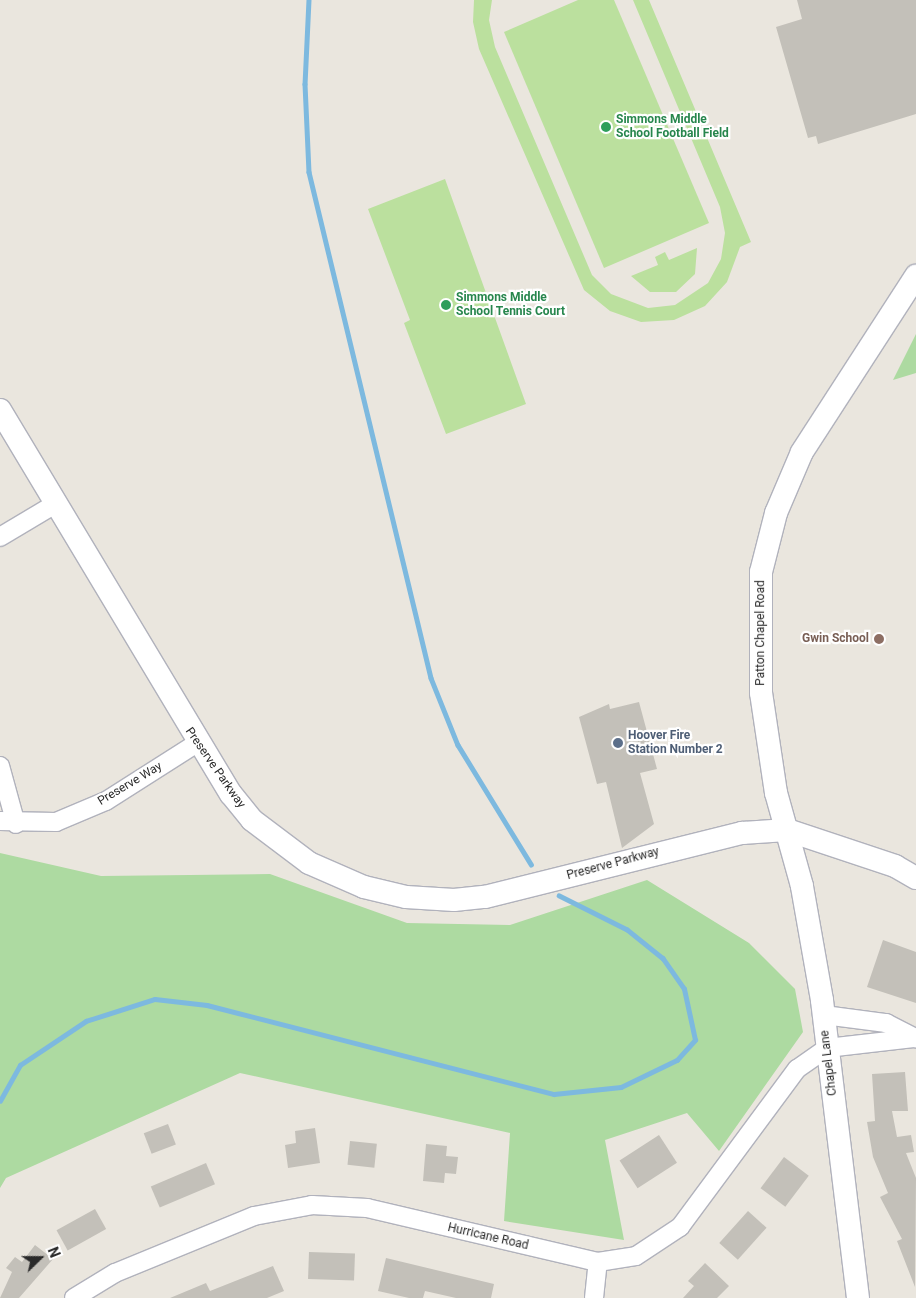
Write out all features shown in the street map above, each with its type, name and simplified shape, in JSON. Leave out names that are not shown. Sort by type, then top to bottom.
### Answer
[{"type":"street","name":"Patton Chapel Road","points":[[787,830],[776,793],[761,693],[761,572],[776,513],[802,452],[916,276]]},
{"type":"street","name":"Preserve Parkway","points":[[0,410],[57,503],[197,743],[231,794],[280,843],[335,876],[406,897],[485,897],[742,833],[787,830]]},
{"type":"street","points":[[0,537],[57,503]]},
{"type":"street","name":"Preserve Way","points":[[8,823],[56,822],[106,801],[197,743]]},
{"type":"street","points":[[0,766],[8,823]]},
{"type":"street","points":[[787,830],[895,866],[916,878]]},
{"type":"street","name":"Chapel Lane","points":[[787,830],[802,886],[824,1015],[858,1298]]},
{"type":"street","points":[[824,1015],[886,1023],[915,1038]]},
{"type":"street","points":[[827,1048],[915,1038]]},
{"type":"street","name":"Hurricane Road","points":[[74,1298],[114,1273],[254,1216],[312,1205],[368,1208],[598,1262],[649,1252],[680,1227],[797,1070],[827,1048]]},
{"type":"street","points":[[594,1298],[598,1262]]},
{"type":"green space","points":[[474,0],[492,0],[489,20],[495,47],[592,275],[611,294],[648,308],[675,305],[708,283],[721,259],[725,233],[720,207],[633,0],[649,0],[751,242],[740,247],[727,282],[705,306],[674,320],[641,322],[610,311],[584,290],[479,49],[473,22]]},
{"type":"green space","name":"Simmons Middle School Football Field","points":[[578,0],[614,0],[709,223],[604,268],[504,32]]},
{"type":"green space","name":"Simmons Middle School Tennis Court","points":[[445,179],[526,404],[446,434],[404,323],[410,320],[368,209]]},
{"type":"green space","points":[[697,248],[695,274],[676,292],[650,292],[631,276],[658,265],[655,257],[665,252],[669,260]]},
{"type":"green space","points":[[916,334],[916,373],[893,380]]},
{"type":"green space","points":[[0,853],[101,876],[270,874],[407,923],[510,925],[647,880],[749,943],[795,989],[803,1032],[719,1151],[687,1113],[605,1140],[624,1240],[504,1221],[510,1133],[240,1073],[6,1178],[0,1188]]},
{"type":"building","points":[[797,0],[916,0],[916,114],[818,144],[816,136],[808,138],[776,27],[802,19]]},
{"type":"building","name":"Hoover Fire Station Number 2","points":[[639,702],[657,769],[640,773],[654,824],[622,848],[606,782],[597,784],[579,717],[609,704],[610,709]]},
{"type":"building","points":[[883,940],[916,952],[916,1003],[867,987]]},
{"type":"building","points":[[905,1072],[908,1111],[892,1111],[897,1137],[911,1135],[914,1152],[906,1153],[916,1178],[915,1287],[897,1241],[902,1239],[880,1197],[888,1193],[873,1157],[867,1122],[875,1121],[872,1074]]},
{"type":"building","points":[[168,1124],[176,1145],[152,1154],[144,1133]]},
{"type":"building","points":[[315,1128],[320,1163],[288,1168],[285,1145],[296,1143],[295,1131]]},
{"type":"building","points":[[659,1135],[677,1163],[638,1188],[620,1161]]},
{"type":"building","points":[[350,1141],[377,1144],[374,1168],[347,1165]]},
{"type":"building","points":[[426,1144],[447,1146],[446,1156],[458,1157],[456,1174],[445,1173],[444,1183],[423,1181]]},
{"type":"building","points":[[784,1157],[809,1176],[785,1207],[761,1188]]},
{"type":"building","points":[[206,1163],[215,1184],[160,1208],[151,1186]]},
{"type":"building","points":[[95,1209],[106,1229],[68,1250],[57,1230]]},
{"type":"building","points":[[748,1211],[767,1228],[738,1260],[719,1243]]},
{"type":"building","points":[[35,1245],[53,1259],[19,1298],[0,1298],[12,1272],[6,1268],[15,1257],[22,1262]]},
{"type":"building","points":[[309,1252],[355,1254],[354,1281],[308,1279]]},
{"type":"building","points":[[386,1258],[494,1284],[491,1298],[456,1298],[425,1291],[423,1298],[409,1298],[378,1291]]},
{"type":"building","points":[[705,1263],[729,1286],[717,1298],[683,1298],[694,1286],[688,1281]]},
{"type":"building","points":[[273,1266],[284,1291],[267,1298],[170,1298],[206,1283],[210,1291]]},
{"type":"waterway","points":[[309,0],[305,84],[309,172],[431,678],[458,745],[531,864]]},
{"type":"waterway","points":[[0,1101],[20,1065],[86,1021],[155,999],[207,1005],[554,1094],[621,1087],[677,1060],[695,1040],[684,989],[663,959],[627,930],[559,896]]},
{"type":"place","name":"Simmons Middle School Football Field","points":[[606,127]]},
{"type":"place","name":"Simmons Middle School Tennis Court","points":[[446,305]]},
{"type":"place","name":"Gwin School","points":[[879,639]]},
{"type":"place","name":"Hoover Fire Station Number 2","points":[[618,743]]}]
